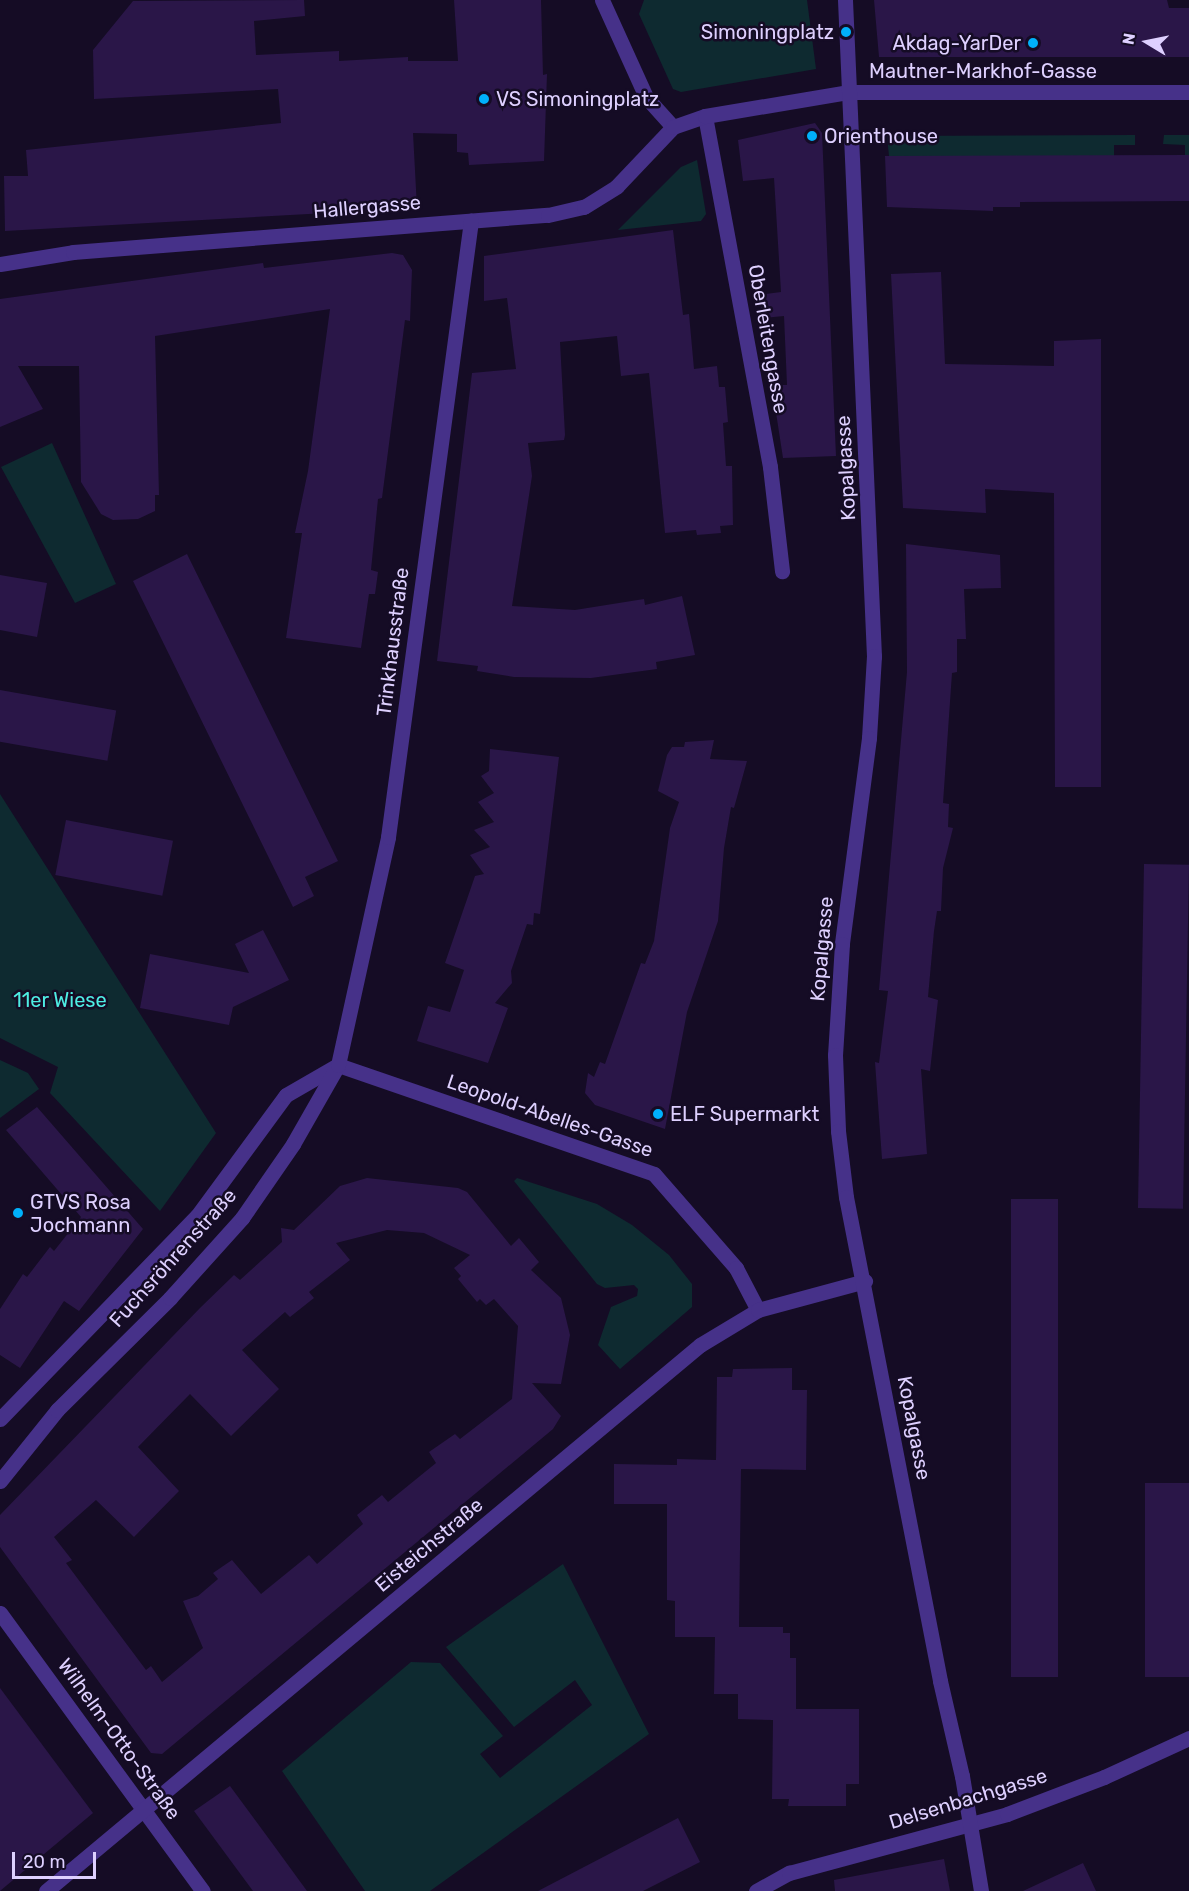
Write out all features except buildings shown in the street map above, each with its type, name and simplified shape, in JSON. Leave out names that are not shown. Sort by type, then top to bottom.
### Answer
[{"type":"street","points":[[602,0],[646,97],[673,128]]},
{"type":"street","name":"Kopalgasse","points":[[844,0],[874,656],[869,738],[842,944],[835,1055],[838,1131],[846,1197],[865,1281],[981,1891]]},
{"type":"street","points":[[705,116],[849,92]]},
{"type":"street","name":"Mautner-Markhof-Gasse","points":[[849,92],[1189,92]]},
{"type":"street","name":"Hallergasse","points":[[0,264],[84,251],[548,215],[584,207],[617,186],[673,128],[705,116]]},
{"type":"street","name":"Oberleitengasse","points":[[705,116],[770,467],[783,571]]},
{"type":"street","name":"Trinkhausstraße","points":[[338,1065],[388,837],[471,221]]},
{"type":"street","name":"Leopold-Abelles-Gasse","points":[[338,1065],[654,1174],[736,1268],[758,1310]]},
{"type":"street","name":"Fuchsröhrenstraße","points":[[0,1419],[197,1216],[286,1095],[338,1065]]},
{"type":"street","name":"Fuchsröhrenstraße","points":[[0,1480],[57,1410],[170,1298],[242,1218],[293,1144],[338,1065]]},
{"type":"street","name":"Eisteichstraße","points":[[46,1891],[700,1345],[758,1310],[865,1281]]},
{"type":"street","name":"Wilhelm-Otto-Straße","points":[[0,1613],[146,1809],[203,1891]]},
{"type":"street","name":"Delsenbachgasse","points":[[756,1891],[789,1873],[970,1824],[1104,1777],[1189,1738]]},
{"type":"green space","points":[[644,0],[807,0],[816,69],[681,92],[673,89],[639,14]]},
{"type":"green space","points":[[1135,135],[1135,145],[1114,145],[1114,156],[889,156],[887,136]]},
{"type":"green space","points":[[1164,135],[1189,135],[1189,155],[1185,155],[1185,145],[1163,144]]},
{"type":"green space","points":[[697,160],[706,214],[701,221],[618,230],[681,167]]},
{"type":"green space","points":[[52,443],[116,584],[75,603],[1,467]]},
{"type":"green space","name":"11er Wiese","points":[[0,794],[216,1133],[160,1211],[50,1093],[58,1067],[0,1038]]},
{"type":"green space","points":[[0,1060],[28,1073],[39,1089],[0,1118]]},
{"type":"green space","points":[[517,1178],[597,1204],[632,1225],[669,1255],[692,1284],[692,1307],[620,1369],[598,1345],[611,1307],[637,1296],[638,1289],[634,1285],[605,1288],[597,1284],[514,1181]]},
{"type":"green space","points":[[563,1564],[649,1734],[430,1891],[365,1891],[282,1771],[411,1662],[440,1663],[503,1736],[480,1754],[500,1778],[592,1705],[575,1680],[514,1727],[446,1647]]},
{"type":"place","name":"Simoningplatz","points":[[846,32]]},
{"type":"place","name":"Akdag-YarDer","points":[[1033,43]]},
{"type":"place","name":"VS Simoningplatz","points":[[484,99]]},
{"type":"place","name":"Orienthouse","points":[[812,136]]},
{"type":"place","name":"ELF Supermarkt","points":[[658,1114]]},
{"type":"place","name":"GTVS Rosa Jochmann","points":[[18,1213]]}]
